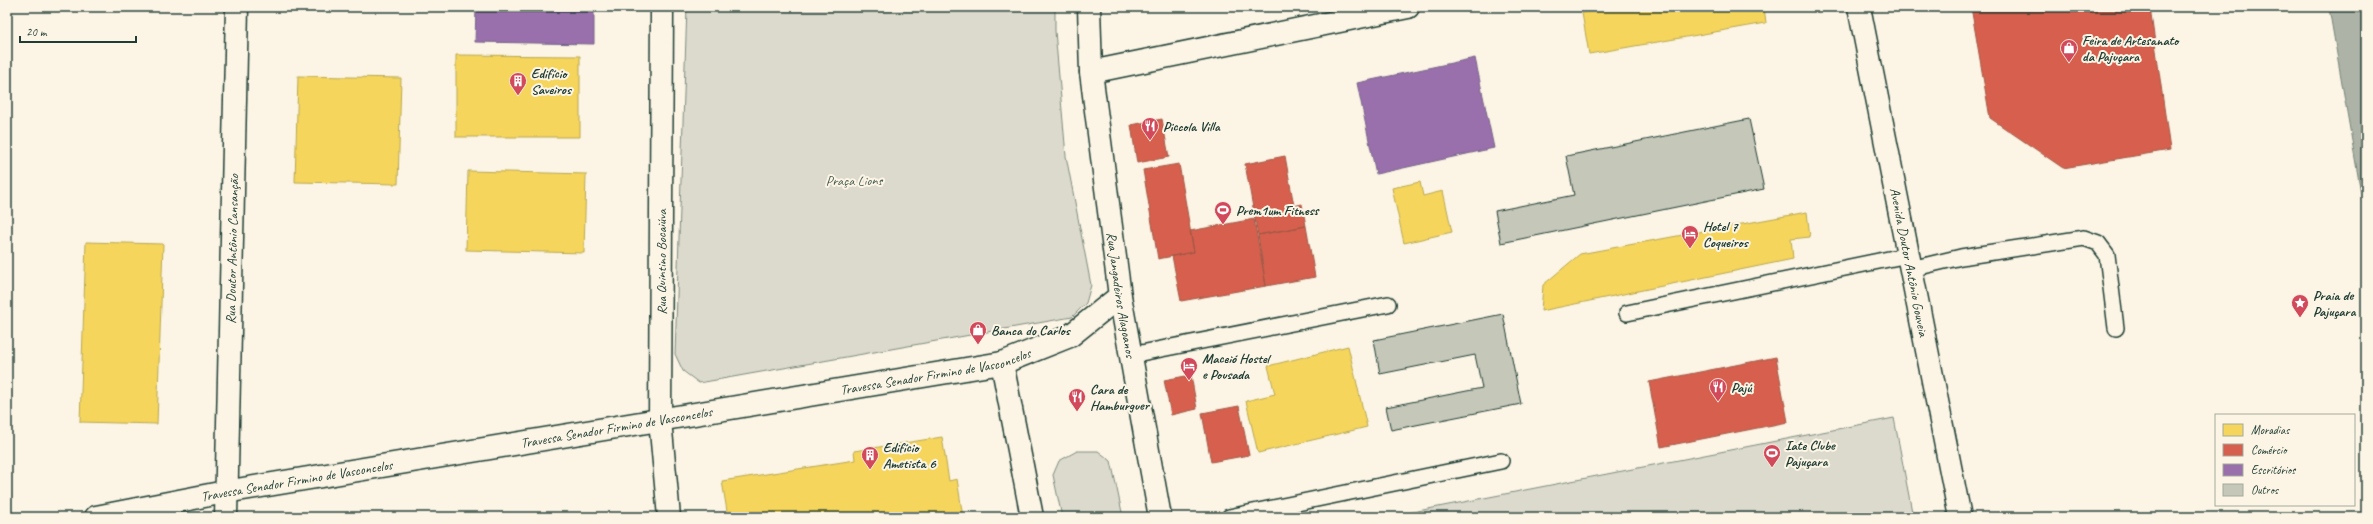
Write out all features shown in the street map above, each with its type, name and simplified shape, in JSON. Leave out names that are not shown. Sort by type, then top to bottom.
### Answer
[{"type":"street","name":"Rua Doutor Antônio Cansanção","points":[[226,517],[225,492],[237,7]]},
{"type":"street","name":"Rua Quintino Bocaiúva","points":[[662,7],[660,420],[669,517]]},
{"type":"street","name":"Rua Jangadeiros Alagoanos","points":[[1089,7],[1091,72],[1120,296],[1160,517]]},
{"type":"street","points":[[1091,72],[1408,7]]},
{"type":"street","name":"Avenida Doutor Antônio Gouveia","points":[[1859,7],[1960,517]]},
{"type":"street","name":"Travessa Senador Firmino de Vasconcelos","points":[[96,517],[225,492],[1002,363],[1070,336],[1120,296]]},
{"type":"street","points":[[1002,363],[1032,517]]},
{"type":"lane","points":[[1627,313],[1909,262],[1961,257],[2084,238],[2098,243],[2107,255],[2116,328]]},
{"type":"lane","points":[[1131,355],[1388,304]]},
{"type":"lane","points":[[1229,517],[1501,461]]},
{"type":"green space","name":"Praça Lions","points":[[687,7],[1055,7],[1055,31],[1066,156],[1091,285],[1086,303],[1072,317],[699,383],[683,371],[675,354]]},
{"type":"green space","name":"Iate Clube Pajuçara","points":[[1894,418],[1913,517],[1387,517]]},
{"type":"green space","points":[[7,439],[12,516],[7,517]]},
{"type":"green space","points":[[1077,451],[1098,451],[1111,461],[1123,517],[1062,517],[1053,475],[1059,461]]},
{"type":"shaded area","points":[[2366,7],[2366,222],[2329,8]]},
{"type":"building: Moradias","points":[[1614,7],[1764,7],[1766,23],[1589,54],[1582,13]]},
{"type":"building: Moradias","name":"Edifício Saveiros","points":[[456,55],[580,56],[580,137],[456,137]]},
{"type":"building: Moradias","points":[[298,76],[401,78],[398,184],[295,182]]},
{"type":"building: Moradias","points":[[468,171],[586,174],[584,253],[466,250]]},
{"type":"building: Moradias","points":[[1420,182],[1423,196],[1443,191],[1452,232],[1404,243],[1392,188]]},
{"type":"building: Moradias","points":[[1807,212],[1810,237],[1791,239],[1793,259],[1541,311],[1543,285],[1580,254]]},
{"type":"building: Moradias","points":[[86,242],[163,244],[157,424],[80,422]]},
{"type":"building: Moradias","points":[[1348,346],[1367,427],[1258,453],[1246,401],[1275,394],[1268,366]]},
{"type":"building: Moradias","name":"Edifício Ametista 6","points":[[942,437],[949,481],[957,479],[963,517],[728,517],[722,481],[855,460],[854,451]]},
{"type":"building: Comércio","name":"Feira de Artesanato da Pajuçara","points":[[1971,7],[2150,7],[2170,150],[2063,168],[1990,118]]},
{"type":"building: Comércio","name":"Piccola Villa","points":[[1162,119],[1169,157],[1137,163],[1131,125]]},
{"type":"building: Comércio","points":[[1285,156],[1294,206],[1302,204],[1306,226],[1258,235],[1245,164]]},
{"type":"building: Comércio","points":[[1179,164],[1194,252],[1158,259],[1143,170]]},
{"type":"building: Comércio","points":[[1254,219],[1266,286],[1181,301],[1172,256],[1194,252],[1190,231]]},
{"type":"building: Comércio","points":[[1306,226],[1315,277],[1266,286],[1258,235]]},
{"type":"building: Comércio","name":"Pajú","points":[[1776,357],[1788,422],[1661,447],[1649,382]]},
{"type":"building: Comércio","points":[[1191,375],[1197,409],[1171,415],[1164,380]]},
{"type":"building: Comércio","points":[[7,391],[11,391],[9,436],[7,436]]},
{"type":"building: Comércio","points":[[1239,406],[1249,455],[1211,462],[1202,413]]},
{"type":"building: Escritórios","points":[[476,7],[594,7],[594,44],[475,42]]},
{"type":"building: Escritórios","points":[[1475,58],[1494,148],[1376,174],[1357,83]]},
{"type":"building: Outros","points":[[1749,119],[1764,189],[1501,243],[1495,211],[1574,195],[1566,156]]},
{"type":"building: Outros","points":[[1503,314],[1521,404],[1391,430],[1386,407],[1482,388],[1475,355],[1380,374],[1374,340]]},
{"type":"place","name":"Feira de Artesanato da Pajuçara","points":[[2069,63]]},
{"type":"place","name":"Edifício Saveiros","points":[[518,96]]},
{"type":"place","name":"Piccola Villa","points":[[1150,141]]},
{"type":"place","name":"Prem1um Fitness","points":[[1223,225]]},
{"type":"place","name":"Hotel 7 Coqueiros","points":[[1690,249]]},
{"type":"place","name":"Praia de Pajuçara","points":[[2300,318]]},
{"type":"place","name":"Banca do Carlos","points":[[978,345]]},
{"type":"place","name":"Maceió Hostel e Pousada","points":[[1189,381]]},
{"type":"place","name":"Pajú","points":[[1718,402]]},
{"type":"place","name":"Cara de Hamburguer","points":[[1077,412]]},
{"type":"place","name":"Iate Clube Pajuçara","points":[[1772,468]]},
{"type":"place","name":"Edifício Ametista 6","points":[[870,470]]}]
